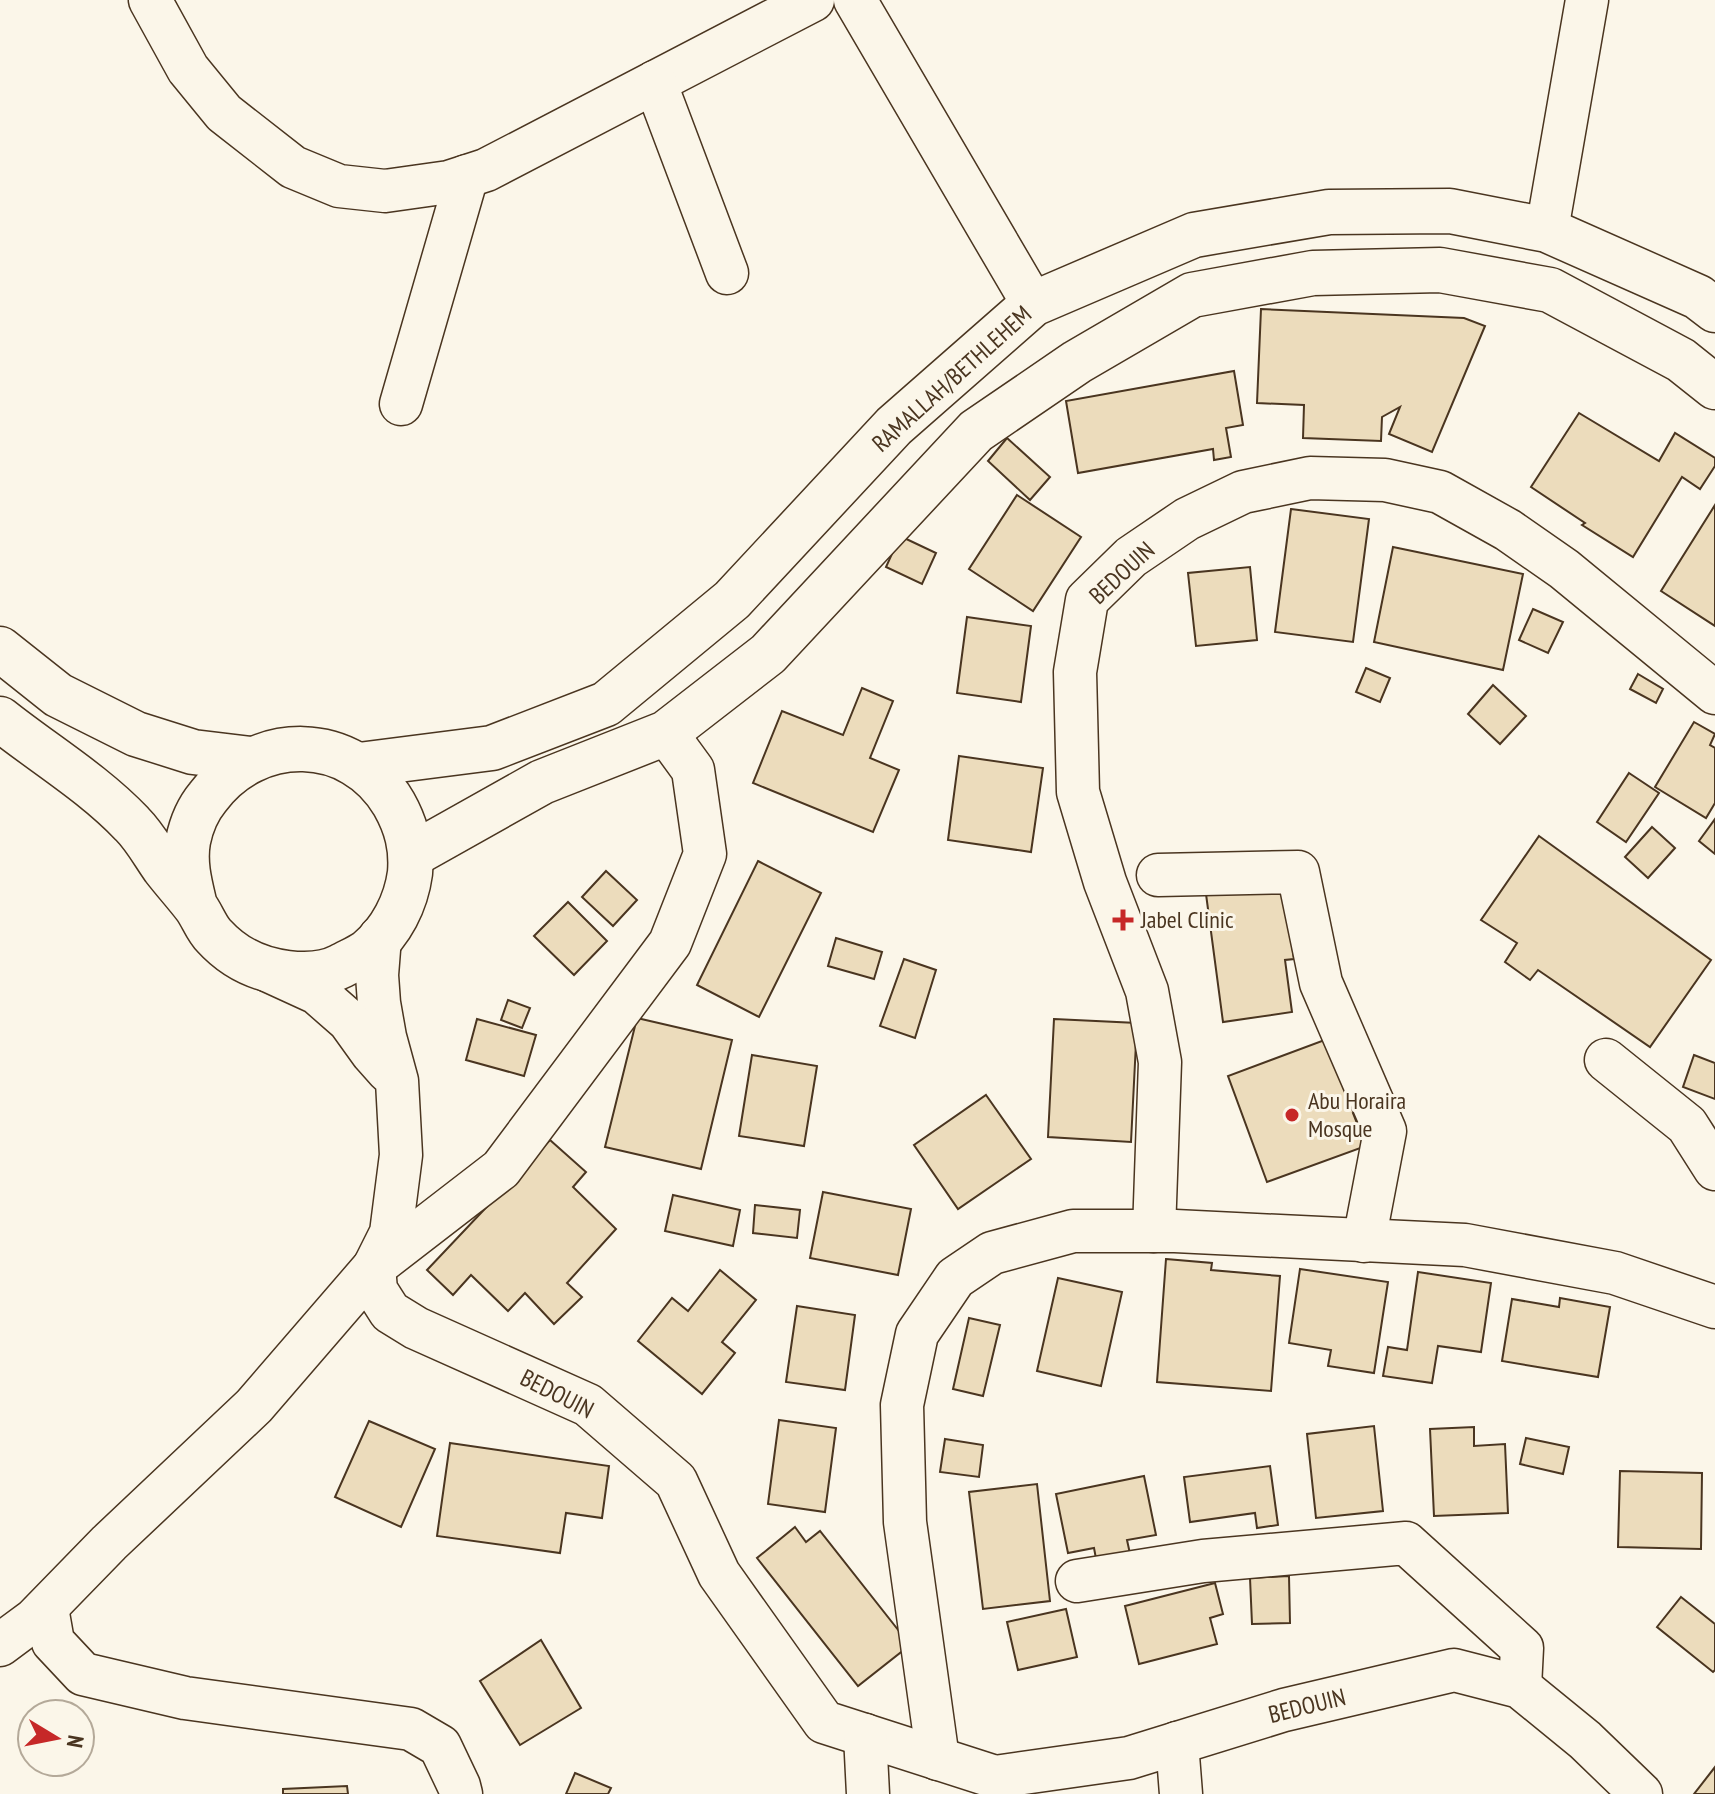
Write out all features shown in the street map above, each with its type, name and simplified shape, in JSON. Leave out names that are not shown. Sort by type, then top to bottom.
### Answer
[{"type":"main road","name":"RAMALLAH/BETHLEHEM","points":[[359,765],[492,748],[606,704],[732,600],[894,426],[1033,304],[1194,235],[1329,212],[1450,211],[1547,230],[1698,297],[1715,310]]},
{"type":"main road","points":[[412,855],[542,782],[666,733],[768,654],[976,431],[1077,362],[1192,295],[1313,273],[1440,270],[1550,290],[1681,360],[1715,387]]},
{"type":"main road","points":[[0,649],[58,695],[136,734],[193,752],[251,759]]},
{"type":"main road","points":[[0,719],[84,780],[134,826],[195,906],[213,935],[238,957],[269,971],[303,975],[336,969],[368,951],[392,924],[408,891],[412,855],[403,820],[386,789],[359,765],[324,751],[312,750],[287,749],[251,759],[220,780],[200,808],[188,840],[187,874],[195,906]]},
{"type":"street","points":[[150,0],[188,69],[224,113],[293,167],[339,186],[385,191],[449,182],[486,170],[813,0]]},
{"type":"street","points":[[855,0],[1033,304]]},
{"type":"street","points":[[1547,230],[1587,0]]},
{"type":"street","points":[[655,82],[727,273]]},
{"type":"street","points":[[401,404],[467,176]]},
{"type":"street","name":"BEDOUIN","points":[[1154,1231],[1160,1062],[1147,991],[1105,882],[1078,792],[1075,672],[1087,600],[1131,557],[1187,519],[1243,492],[1310,478],[1385,480],[1440,492],[1508,530],[1564,569],[1715,693]]},
{"type":"street","points":[[0,1645],[47,1608],[109,1543],[254,1406],[374,1267],[501,1169],[670,943],[705,854],[693,770],[666,733]]},
{"type":"street","points":[[1158,875],[1298,872],[1321,983],[1385,1131],[1364,1241]]},
{"type":"street","points":[[374,1267],[391,1233],[401,1155],[397,1081],[379,1003],[377,975],[380,937]]},
{"type":"street","points":[[269,971],[317,993],[349,1021],[397,1081]]},
{"type":"street","points":[[1606,1060],[1687,1125],[1715,1169]]},
{"type":"street","points":[[938,1759],[905,1522],[902,1405],[917,1334],[955,1278],[992,1253],[1073,1231],[1154,1231],[1465,1245],[1615,1273],[1715,1307]]},
{"type":"street","name":"BEDOUIN","points":[[374,1267],[376,1290],[390,1312],[416,1328],[588,1405],[676,1481],[719,1574],[824,1722],[995,1777],[1129,1758],[1284,1710],[1454,1670],[1520,1687],[1585,1740],[1641,1794]]},
{"type":"street","points":[[1077,1581],[1203,1561],[1406,1543],[1522,1648],[1520,1687]]},
{"type":"street","points":[[47,1608],[53,1642],[83,1674],[185,1698],[411,1729],[440,1746],[461,1794]]},
{"type":"street","points":[[865,1735],[868,1794]]},
{"type":"street","points":[[1177,1743],[1181,1794]]},
{"type":"building","points":[[1261,309],[1464,318],[1485,326],[1432,452],[1389,434],[1400,407],[1382,417],[1381,441],[1303,438],[1304,405],[1257,403]]},
{"type":"building","points":[[1234,371],[1243,425],[1226,428],[1231,457],[1214,460],[1213,449],[1078,473],[1066,401]]},
{"type":"building","points":[[1579,413],[1659,461],[1675,433],[1715,458],[1715,466],[1700,489],[1682,477],[1633,557],[1582,525],[1585,523],[1531,487]]},
{"type":"building","points":[[1007,438],[1050,477],[1030,500],[988,461]]},
{"type":"building","points":[[1017,495],[1081,537],[1033,611],[969,569]]},
{"type":"building","points":[[1715,505],[1715,626],[1661,591]]},
{"type":"building","points":[[1291,509],[1369,519],[1353,642],[1275,632]]},
{"type":"building","points":[[900,536],[936,553],[922,584],[886,567]]},
{"type":"building","points":[[1393,547],[1523,574],[1503,670],[1374,642]]},
{"type":"building","points":[[1250,567],[1257,640],[1196,646],[1188,573]]},
{"type":"building","points":[[1533,609],[1563,622],[1548,653],[1519,640]]},
{"type":"building","points":[[967,617],[1031,626],[1021,702],[957,693]]},
{"type":"building","points":[[1366,668],[1390,678],[1380,702],[1356,692]]},
{"type":"building","points":[[1638,674],[1663,689],[1656,703],[1630,689]]},
{"type":"building","points":[[1493,685],[1526,716],[1500,744],[1468,714]]},
{"type":"building","points":[[862,688],[893,701],[870,758],[899,770],[873,832],[753,783],[782,711],[843,735]]},
{"type":"building","points":[[1694,722],[1715,734],[1710,745],[1715,748],[1715,803],[1706,818],[1655,787]]},
{"type":"building","points":[[959,756],[1043,768],[1031,852],[948,840]]},
{"type":"building","points":[[1629,773],[1659,793],[1626,842],[1597,822]]},
{"type":"building","points":[[1715,819],[1715,854],[1699,841]]},
{"type":"building","points":[[1652,827],[1675,848],[1648,878],[1625,857]]},
{"type":"building","points":[[1539,836],[1711,960],[1650,1047],[1538,970],[1530,980],[1505,962],[1517,943],[1481,920]]},
{"type":"building","points":[[758,861],[821,893],[759,1017],[697,985]]},
{"type":"building","points":[[606,871],[637,900],[613,926],[582,897]]},
{"type":"building","points":[[1284,884],[1294,959],[1285,960],[1292,1012],[1223,1022],[1206,894]]},
{"type":"building","points":[[568,902],[607,941],[574,975],[534,936]]},
{"type":"building","points":[[836,938],[882,952],[874,979],[828,966]]},
{"type":"building","points":[[904,959],[936,970],[915,1038],[880,1026]]},
{"type":"building","points":[[508,1000],[530,1008],[522,1028],[501,1020]]},
{"type":"building","points":[[637,1018],[732,1040],[701,1169],[605,1147]]},
{"type":"building","points":[[477,1019],[536,1035],[524,1076],[466,1060]]},
{"type":"building","points":[[1054,1019],[1137,1023],[1131,1142],[1048,1137]]},
{"type":"building","points":[[1338,1035],[1365,1109],[1353,1113],[1366,1146],[1267,1182],[1228,1076]]},
{"type":"building","points":[[752,1055],[817,1066],[804,1146],[739,1136]]},
{"type":"building","points":[[1694,1055],[1715,1063],[1715,1099],[1683,1087]]},
{"type":"building","points":[[986,1095],[1031,1159],[958,1209],[914,1145]]},
{"type":"building","points":[[550,1140],[586,1172],[573,1187],[616,1229],[567,1283],[582,1297],[554,1324],[525,1293],[508,1311],[471,1275],[453,1295],[427,1270]]},
{"type":"building","points":[[823,1192],[911,1209],[898,1275],[810,1258]]},
{"type":"building","points":[[673,1195],[740,1210],[733,1246],[665,1231]]},
{"type":"building","points":[[755,1205],[800,1210],[797,1238],[753,1233]]},
{"type":"building","points":[[1166,1259],[1212,1263],[1211,1270],[1280,1276],[1271,1391],[1157,1382]]},
{"type":"building","points":[[1300,1269],[1388,1282],[1374,1373],[1328,1366],[1331,1350],[1289,1343]]},
{"type":"building","points":[[720,1270],[756,1300],[722,1342],[735,1353],[702,1394],[638,1341],[672,1298],[688,1311]]},
{"type":"building","points":[[1418,1272],[1491,1283],[1481,1352],[1438,1346],[1432,1383],[1383,1376],[1388,1347],[1407,1350]]},
{"type":"building","points":[[1058,1278],[1122,1292],[1101,1386],[1037,1371]]},
{"type":"building","points":[[1560,1298],[1610,1307],[1598,1377],[1502,1361],[1512,1299],[1559,1307]]},
{"type":"building","points":[[797,1306],[855,1315],[845,1390],[786,1382]]},
{"type":"building","points":[[969,1318],[1000,1325],[983,1396],[953,1389]]},
{"type":"building","points":[[779,1420],[836,1428],[825,1512],[768,1504]]},
{"type":"building","points":[[369,1421],[435,1449],[401,1527],[335,1497]]},
{"type":"building","points":[[1374,1426],[1383,1511],[1316,1518],[1307,1434]]},
{"type":"building","points":[[1474,1427],[1474,1446],[1505,1444],[1508,1513],[1434,1516],[1430,1429]]},
{"type":"building","points":[[1526,1438],[1569,1447],[1563,1474],[1520,1464]]},
{"type":"building","points":[[945,1439],[983,1445],[979,1477],[940,1472]]},
{"type":"building","points":[[450,1443],[609,1466],[602,1518],[566,1513],[560,1553],[437,1536]]},
{"type":"building","points":[[1270,1466],[1278,1525],[1257,1528],[1255,1513],[1190,1522],[1184,1477]]},
{"type":"building","points":[[1620,1471],[1702,1473],[1701,1549],[1618,1547]]},
{"type":"building","points":[[1144,1476],[1156,1535],[1127,1540],[1132,1563],[1098,1569],[1094,1548],[1068,1553],[1056,1494]]},
{"type":"building","points":[[1037,1484],[1050,1601],[983,1609],[969,1492]]},
{"type":"building","points":[[795,1527],[806,1542],[820,1531],[910,1645],[858,1686],[757,1558]]},
{"type":"building","points":[[1289,1576],[1290,1623],[1252,1624],[1250,1578]]},
{"type":"building","points":[[1215,1583],[1223,1614],[1210,1618],[1217,1644],[1139,1664],[1125,1606]]},
{"type":"building","points":[[1681,1597],[1715,1624],[1713,1672],[1657,1627]]},
{"type":"building","points":[[1066,1609],[1077,1657],[1018,1670],[1007,1622]]},
{"type":"building","points":[[541,1640],[581,1708],[520,1745],[480,1681]]},
{"type":"building","points":[[1715,1767],[1715,1794],[1694,1794]]},
{"type":"building","points":[[575,1773],[611,1788],[608,1794],[566,1794]]},
{"type":"building","points":[[347,1786],[348,1794],[283,1794],[283,1789]]},
{"type":"place","name":"Jabel Clinic","points":[[1123,920]]},
{"type":"place","name":"Abu Horaira Mosque","points":[[1292,1115]]}]
